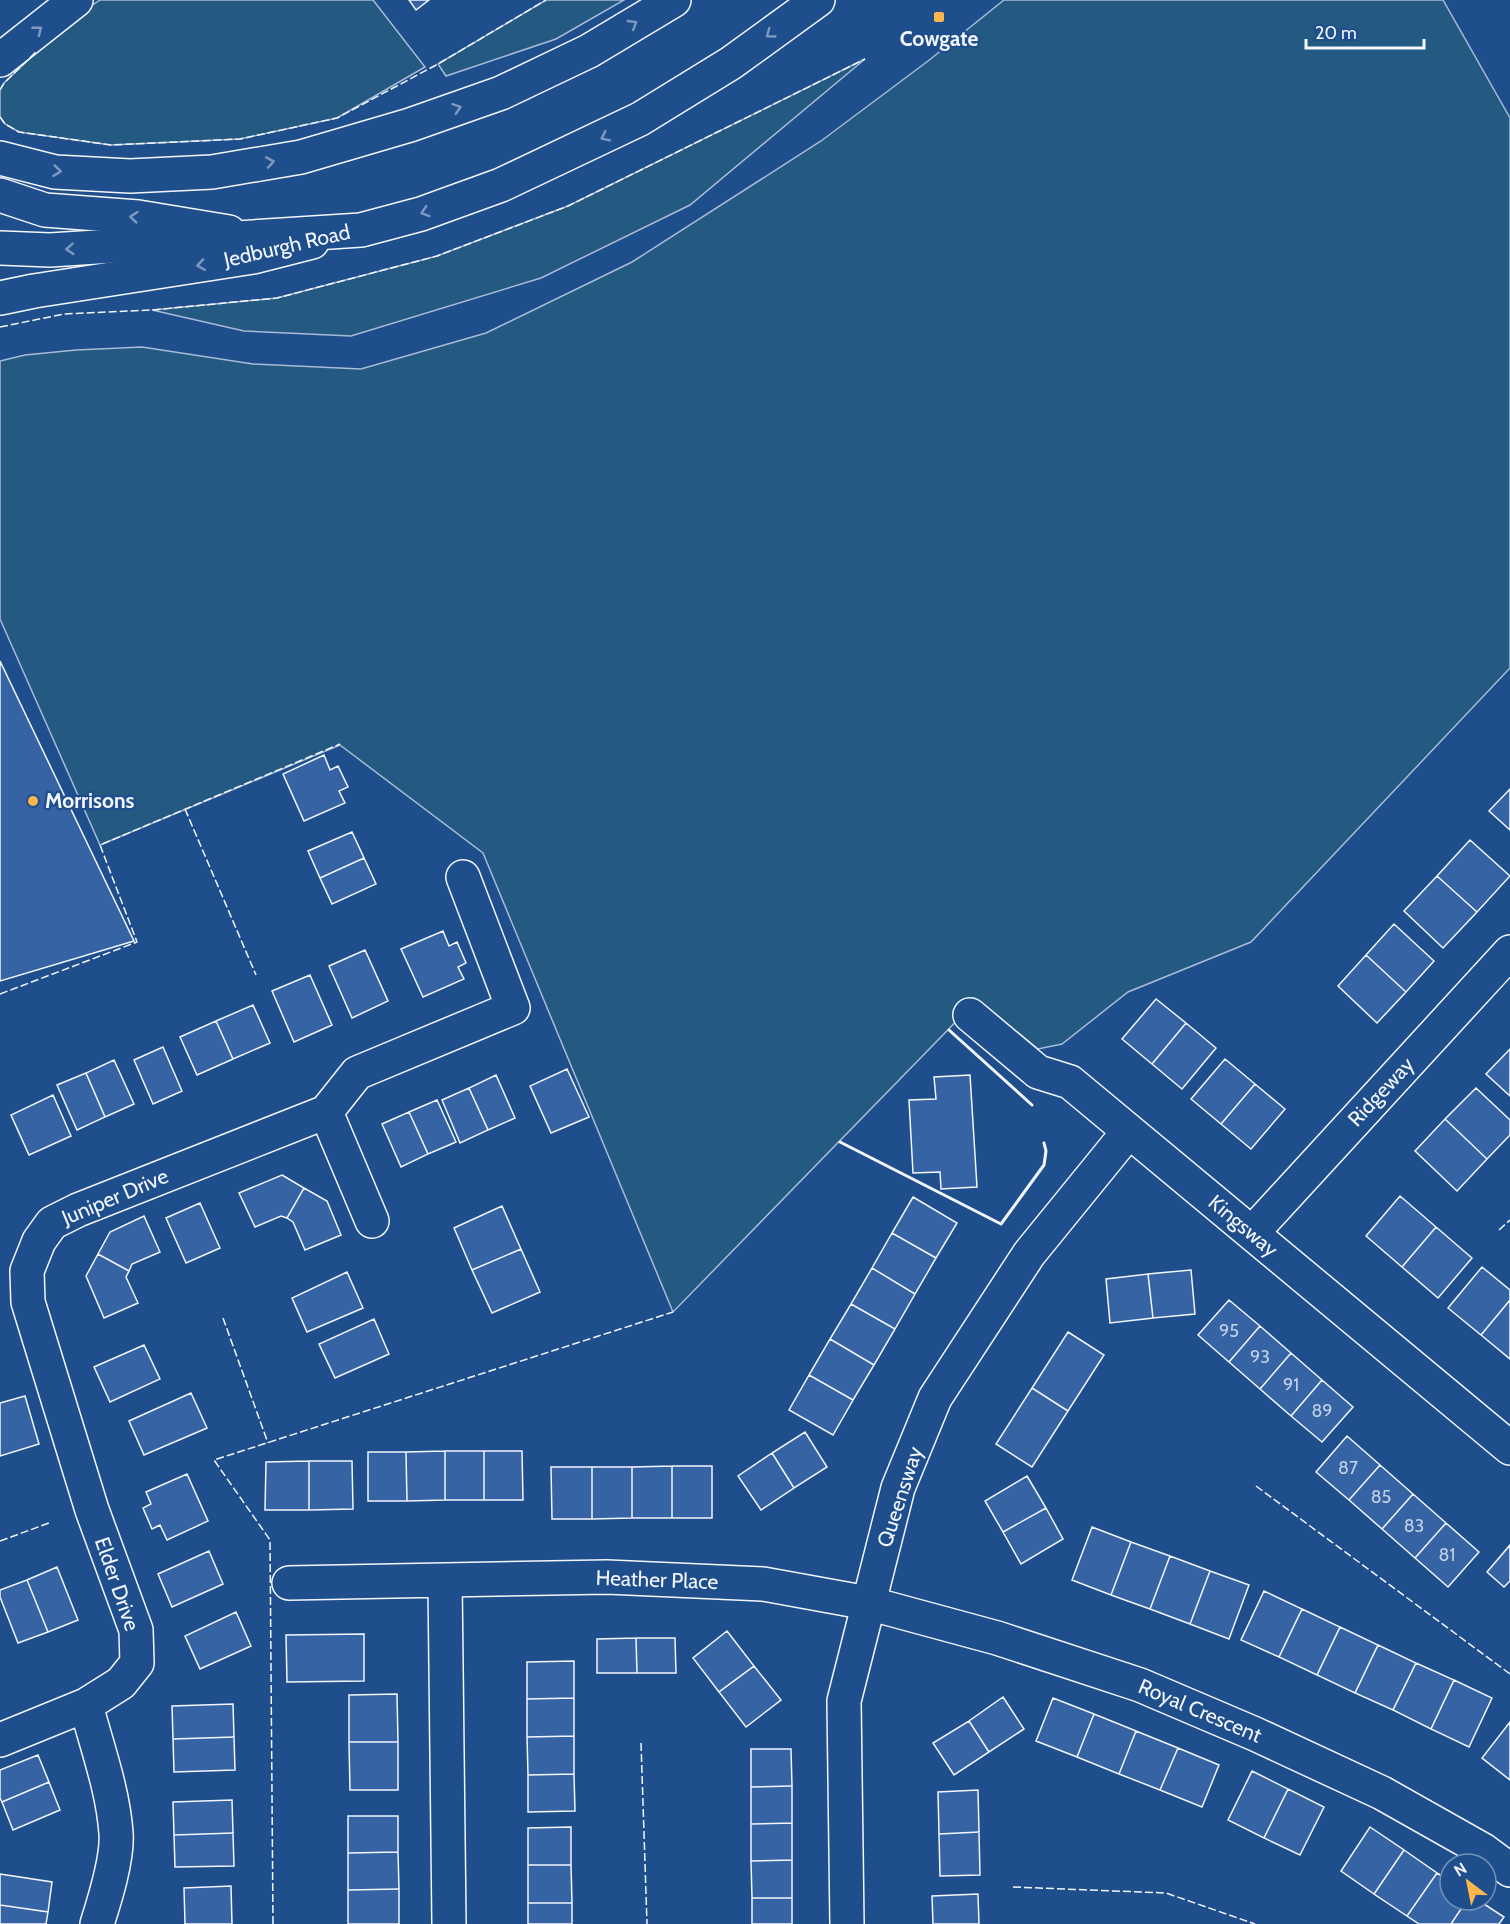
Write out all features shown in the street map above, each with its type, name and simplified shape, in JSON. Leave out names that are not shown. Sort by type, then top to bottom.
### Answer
[{"type":"main road","points":[[0,60],[76,0]]},
{"type":"main road","points":[[0,158],[55,172],[130,176],[213,172],[301,157],[410,125],[501,93],[589,51],[674,0]]},
{"type":"main road","points":[[361,230],[421,214],[501,186],[640,119],[731,63],[818,0]]},
{"type":"main road","points":[[0,195],[45,210],[138,217],[254,237]]},
{"type":"main road","name":"Jedburgh Road","points":[[0,248],[50,250],[361,230]]},
{"type":"main road","name":"Jedburgh Road","points":[[0,298],[253,256],[361,230]]},
{"type":"main road","name":"Juniper Drive","points":[[92,1510],[28,1302],[27,1271],[39,1240],[52,1223],[78,1210],[326,1112],[357,1073],[513,1008],[463,877]]},
{"type":"main road","name":"Ridgeway","points":[[1252,1233],[1510,952]]},
{"type":"main road","name":"Kingsway","points":[[970,1015],[1038,1072],[1070,1082],[1510,1448]]},
{"type":"main road","points":[[326,1112],[372,1221]]},
{"type":"main road","name":"Queensway","points":[[847,1924],[844,1701],[898,1488],[935,1398],[1029,1254],[1129,1131]]},
{"type":"main road","name":"Elder Drive","points":[[0,1740],[86,1706],[121,1683],[137,1663],[136,1630],[92,1510]]},
{"type":"main road","name":"Heather Place","points":[[289,1583],[607,1577],[763,1584],[868,1603]]},
{"type":"main road","points":[[445,1580],[449,1924]]},
{"type":"main road","name":"Royal Crescent","points":[[868,1603],[997,1638],[1150,1689],[1255,1734],[1382,1793],[1483,1850],[1510,1870]]},
{"type":"main road","points":[[86,1706],[112,1800],[116,1835],[111,1873],[97,1924]]},
{"type":"shaded area","points":[[100,0],[373,0],[425,67],[337,118],[240,139],[111,145],[19,132],[5,124],[0,117],[0,90],[4,83],[69,21]]},
{"type":"shaded area","points":[[546,0],[624,0],[556,39],[446,76],[438,64]]},
{"type":"shaded area","points":[[1004,0],[1443,0],[1510,118],[1510,668],[1251,942],[1128,992],[1062,1044],[1038,1049],[977,1000],[673,1312],[483,853],[340,745],[100,845],[0,619],[0,361],[25,355],[142,347],[253,364],[361,369],[486,333],[632,262],[821,141],[928,61]]},
{"type":"shaded area","points":[[865,59],[690,205],[541,278],[351,336],[244,331],[152,310],[277,298],[437,256],[568,206]]},
{"type":"building","points":[[409,0],[429,0],[416,10]]},
{"type":"building","name":"Morrisons","points":[[0,661],[134,941],[0,981]]},
{"type":"building","points":[[324,755],[330,770],[338,766],[348,787],[339,791],[345,803],[304,821],[283,774]]},
{"type":"building","points":[[1510,789],[1510,830],[1489,811]]},
{"type":"building","points":[[352,832],[364,858],[320,878],[308,851]]},
{"type":"building","points":[[1470,840],[1510,876],[1477,912],[1437,876]]},
{"type":"building","points":[[364,858],[376,884],[332,904],[320,878]]},
{"type":"building","points":[[1437,876],[1477,912],[1443,948],[1404,911]]},
{"type":"building","points":[[1394,924],[1434,961],[1406,992],[1366,955]]},
{"type":"building","points":[[443,931],[449,946],[457,942],[466,963],[458,967],[464,979],[423,997],[401,949]]},
{"type":"building","points":[[365,950],[388,1001],[352,1018],[329,966]]},
{"type":"building","points":[[1366,955],[1406,992],[1377,1023],[1338,986]]},
{"type":"building","points":[[310,975],[332,1025],[294,1042],[272,991]]},
{"type":"building","points":[[1156,999],[1186,1023],[1152,1064],[1122,1039]]},
{"type":"building","points":[[253,1005],[270,1043],[233,1059],[216,1021]]},
{"type":"building","points":[[216,1021],[233,1059],[197,1075],[180,1037]]},
{"type":"building","points":[[1186,1023],[1216,1048],[1182,1089],[1152,1064]]},
{"type":"building","points":[[163,1047],[182,1091],[153,1104],[134,1060]]},
{"type":"building","points":[[1510,1049],[1510,1096],[1486,1074]]},
{"type":"building","points":[[1225,1059],[1255,1084],[1221,1124],[1191,1099]]},
{"type":"building","points":[[114,1060],[134,1104],[105,1117],[86,1073]]},
{"type":"building","points":[[567,1069],[589,1117],[551,1133],[530,1086]]},
{"type":"building","points":[[86,1073],[105,1117],[77,1130],[57,1085]]},
{"type":"building","points":[[496,1075],[515,1118],[488,1130],[469,1088]]},
{"type":"building","points":[[970,1075],[977,1187],[941,1189],[940,1172],[913,1173],[909,1100],[936,1099],[934,1077]]},
{"type":"building","points":[[1255,1084],[1285,1109],[1251,1149],[1221,1124]]},
{"type":"building","points":[[469,1088],[488,1130],[460,1143],[442,1100]]},
{"type":"building","points":[[1476,1088],[1510,1120],[1510,1135],[1487,1159],[1445,1119]]},
{"type":"building","points":[[53,1095],[71,1136],[29,1155],[11,1115]]},
{"type":"building","points":[[437,1100],[456,1142],[428,1154],[409,1112]]},
{"type":"building","points":[[409,1112],[428,1154],[401,1167],[382,1124]]},
{"type":"building","points":[[1445,1119],[1487,1159],[1457,1191],[1415,1151]]},
{"type":"building","points":[[282,1175],[304,1188],[287,1218],[281,1216],[255,1227],[239,1193]]},
{"type":"building","points":[[304,1188],[327,1201],[341,1235],[305,1250],[293,1222],[287,1218]]},
{"type":"building","points":[[1400,1196],[1436,1227],[1402,1267],[1366,1236]]},
{"type":"building","points":[[913,1197],[957,1223],[936,1258],[892,1233]]},
{"type":"building","points":[[200,1203],[220,1248],[186,1263],[166,1218]]},
{"type":"building","points":[[502,1206],[521,1249],[472,1270],[454,1228]]},
{"type":"building","points":[[144,1216],[160,1252],[132,1264],[129,1271],[98,1254],[110,1232]]},
{"type":"building","points":[[1436,1227],[1472,1258],[1438,1298],[1402,1267]]},
{"type":"building","points":[[892,1233],[936,1258],[915,1294],[872,1268]]},
{"type":"building","points":[[521,1249],[540,1292],[492,1313],[472,1270]]},
{"type":"building","points":[[98,1254],[129,1271],[126,1277],[138,1303],[104,1318],[86,1276]]},
{"type":"building","points":[[1482,1267],[1510,1290],[1510,1300],[1481,1335],[1448,1308]]},
{"type":"building","points":[[872,1268],[915,1294],[895,1329],[851,1304]]},
{"type":"building","points":[[1191,1270],[1195,1314],[1153,1318],[1148,1274]]},
{"type":"building","points":[[347,1272],[363,1308],[307,1332],[292,1298]]},
{"type":"building","points":[[1148,1274],[1153,1318],[1110,1323],[1106,1279]]},
{"type":"building","points":[[1229,1300],[1260,1326],[1229,1362],[1198,1335]]},
{"type":"building","points":[[1510,1300],[1510,1359],[1481,1335]]},
{"type":"building","points":[[851,1304],[895,1329],[874,1365],[830,1339]]},
{"type":"building","points":[[374,1319],[389,1354],[335,1378],[319,1344]]},
{"type":"building","points":[[1260,1326],[1291,1353],[1260,1389],[1229,1362]]},
{"type":"building","points":[[1068,1332],[1104,1355],[1068,1411],[1032,1388]]},
{"type":"building","points":[[830,1339],[874,1365],[853,1400],[809,1375]]},
{"type":"building","points":[[144,1345],[160,1379],[110,1402],[94,1367]]},
{"type":"building","points":[[1291,1353],[1322,1380],[1291,1416],[1260,1389]]},
{"type":"building","points":[[809,1375],[853,1400],[833,1435],[789,1410]]},
{"type":"building","points":[[1322,1380],[1353,1407],[1322,1442],[1291,1416]]},
{"type":"building","points":[[1032,1388],[1068,1411],[1032,1467],[996,1444]]},
{"type":"building","points":[[191,1393],[207,1428],[144,1455],[129,1421]]},
{"type":"building","points":[[25,1396],[39,1444],[0,1456],[0,1403]]},
{"type":"building","points":[[805,1432],[827,1467],[794,1488],[772,1453]]},
{"type":"building","points":[[1347,1436],[1380,1465],[1349,1500],[1316,1472]]},
{"type":"building","points":[[445,1451],[445,1500],[407,1501],[406,1452]]},
{"type":"building","points":[[445,1451],[484,1451],[484,1500],[445,1500]]},
{"type":"building","points":[[484,1451],[522,1451],[523,1500],[484,1500]]},
{"type":"building","points":[[368,1452],[406,1452],[407,1501],[368,1501]]},
{"type":"building","points":[[772,1453],[794,1488],[761,1510],[738,1476]]},
{"type":"building","points":[[309,1461],[352,1461],[353,1509],[309,1510]]},
{"type":"building","points":[[309,1461],[309,1510],[265,1510],[266,1462]]},
{"type":"building","points":[[1380,1465],[1413,1494],[1382,1529],[1349,1500]]},
{"type":"building","points":[[672,1466],[712,1466],[712,1518],[672,1518]]},
{"type":"building","points":[[672,1466],[672,1518],[632,1518],[632,1467]]},
{"type":"building","points":[[551,1467],[592,1467],[592,1519],[552,1519]]},
{"type":"building","points":[[592,1467],[632,1467],[632,1518],[592,1519]]},
{"type":"building","points":[[187,1474],[208,1521],[167,1540],[160,1525],[152,1529],[143,1508],[151,1504],[146,1492]]},
{"type":"building","points":[[1027,1476],[1046,1508],[1003,1532],[985,1501]]},
{"type":"building","points":[[1413,1494],[1446,1523],[1415,1558],[1382,1529]]},
{"type":"building","points":[[1046,1508],[1063,1539],[1021,1564],[1003,1532]]},
{"type":"building","points":[[1446,1523],[1479,1552],[1448,1587],[1415,1558]]},
{"type":"building","points":[[1092,1527],[1131,1542],[1111,1595],[1072,1580]]},
{"type":"building","points":[[1131,1542],[1170,1556],[1150,1609],[1111,1595]]},
{"type":"building","points":[[1510,1545],[1510,1581],[1504,1587],[1487,1572]]},
{"type":"building","points":[[209,1551],[223,1584],[172,1607],[158,1574]]},
{"type":"building","points":[[1170,1556],[1210,1571],[1190,1624],[1150,1609]]},
{"type":"building","points":[[57,1567],[78,1620],[48,1632],[27,1580]]},
{"type":"building","points":[[1210,1571],[1249,1585],[1229,1639],[1190,1624]]},
{"type":"building","points":[[27,1580],[48,1632],[18,1643],[0,1597],[0,1590]]},
{"type":"building","points":[[1264,1591],[1302,1609],[1279,1657],[1241,1640]]},
{"type":"building","points":[[1302,1609],[1340,1627],[1317,1675],[1279,1657]]},
{"type":"building","points":[[236,1612],[251,1646],[200,1669],[185,1636]]},
{"type":"building","points":[[1340,1627],[1378,1645],[1355,1693],[1317,1675]]},
{"type":"building","points":[[727,1631],[754,1666],[719,1692],[693,1658]]},
{"type":"building","points":[[364,1634],[364,1681],[287,1682],[286,1635]]},
{"type":"building","points":[[636,1638],[637,1673],[597,1673],[597,1639]]},
{"type":"building","points":[[636,1638],[675,1638],[676,1673],[637,1673]]},
{"type":"building","points":[[1378,1645],[1416,1663],[1393,1710],[1355,1693]]},
{"type":"building","points":[[574,1661],[574,1698],[527,1699],[527,1662]]},
{"type":"building","points":[[1416,1663],[1454,1680],[1431,1729],[1393,1710]]},
{"type":"building","points":[[754,1666],[781,1700],[746,1727],[719,1692]]},
{"type":"building","points":[[1454,1680],[1492,1698],[1469,1747],[1431,1729]]},
{"type":"building","points":[[397,1694],[398,1742],[349,1742],[349,1695]]},
{"type":"building","points":[[1003,1697],[1024,1729],[989,1752],[969,1721]]},
{"type":"building","points":[[574,1698],[574,1736],[527,1737],[527,1699]]},
{"type":"building","points":[[1053,1698],[1094,1714],[1077,1757],[1036,1741]]},
{"type":"building","points":[[233,1704],[234,1737],[173,1739],[172,1706]]},
{"type":"building","points":[[1094,1714],[1136,1731],[1119,1774],[1077,1757]]},
{"type":"building","points":[[969,1721],[989,1752],[954,1775],[933,1743]]},
{"type":"building","points":[[1510,1722],[1510,1780],[1482,1758]]},
{"type":"building","points":[[1136,1731],[1178,1748],[1160,1790],[1119,1774]]},
{"type":"building","points":[[574,1736],[574,1774],[528,1775],[527,1737]]},
{"type":"building","points":[[234,1737],[235,1770],[174,1772],[173,1739]]},
{"type":"building","points":[[349,1742],[398,1742],[398,1790],[350,1790]]},
{"type":"building","points":[[1178,1748],[1219,1765],[1202,1807],[1160,1790]]},
{"type":"building","points":[[751,1749],[791,1749],[792,1786],[751,1787]]},
{"type":"building","points":[[38,1755],[49,1782],[2,1802],[0,1770]]},
{"type":"building","points":[[1252,1771],[1288,1789],[1264,1838],[1228,1820]]},
{"type":"building","points":[[574,1774],[575,1811],[528,1812],[528,1775]]},
{"type":"building","points":[[49,1782],[60,1810],[13,1830],[2,1802]]},
{"type":"building","points":[[792,1786],[792,1823],[751,1824],[751,1787]]},
{"type":"building","points":[[1288,1789],[1324,1807],[1300,1855],[1264,1838]]},
{"type":"building","points":[[978,1790],[979,1832],[939,1834],[938,1792]]},
{"type":"building","points":[[232,1800],[233,1833],[174,1835],[173,1802]]},
{"type":"building","points":[[348,1816],[398,1816],[398,1852],[348,1853]]},
{"type":"building","points":[[792,1823],[792,1860],[751,1861],[751,1824]]},
{"type":"building","points":[[571,1827],[571,1865],[528,1865],[528,1828]]},
{"type":"building","points":[[1370,1827],[1404,1850],[1374,1894],[1341,1871]]},
{"type":"building","points":[[979,1832],[980,1875],[940,1876],[939,1834]]},
{"type":"building","points":[[233,1833],[234,1866],[175,1867],[174,1835]]},
{"type":"building","points":[[1404,1850],[1437,1873],[1407,1916],[1374,1894]]},
{"type":"building","points":[[398,1852],[399,1889],[348,1890],[348,1853]]},
{"type":"building","points":[[792,1860],[792,1898],[752,1898],[751,1861]]},
{"type":"building","points":[[528,1865],[571,1865],[572,1903],[528,1903]]},
{"type":"building","points":[[0,1874],[52,1882],[48,1912],[0,1905]]},
{"type":"building","points":[[1438,1874],[1438,1912],[1459,1912],[1451,1924],[1419,1924],[1407,1916]]},
{"type":"building","points":[[231,1886],[232,1924],[185,1924],[184,1888]]},
{"type":"building","points":[[399,1889],[399,1924],[348,1924],[348,1890]]},
{"type":"building","points":[[978,1894],[979,1924],[933,1924],[932,1896]]},
{"type":"building","points":[[752,1898],[792,1898],[792,1924],[752,1924]]},
{"type":"building","points":[[528,1903],[572,1903],[572,1924],[528,1924]]},
{"type":"building","points":[[0,1905],[48,1912],[46,1924],[0,1924]]},
{"type":"building","points":[[1459,1912],[1496,1912],[1504,1917],[1499,1924],[1451,1924]]},
{"type":"fence","points":[[0,117],[5,124],[19,132],[111,145],[240,139],[337,118],[438,64],[546,0]]},
{"type":"fence","points":[[0,90],[4,83],[37,51]]},
{"type":"fence","points":[[0,327],[64,314],[152,310],[277,298],[437,256],[568,206],[865,59]]},
{"type":"fence","points":[[0,994],[137,942],[100,845],[340,744]]},
{"type":"fence","points":[[185,809],[256,975]]},
{"type":"fence","points":[[1499,1230],[1510,1220]]},
{"type":"fence","points":[[273,1924],[270,1540],[214,1460],[673,1312]]},
{"type":"fence","points":[[223,1318],[268,1443]]},
{"type":"fence","points":[[1256,1486],[1510,1674]]},
{"type":"fence","points":[[0,1541],[49,1523]]},
{"type":"fence","points":[[641,1743],[647,1924]]},
{"type":"fence","points":[[1013,1887],[1166,1893],[1255,1924]]},
{"type":"wall","points":[[949,1030],[1032,1105]]},
{"type":"wall","points":[[840,1142],[1001,1224],[1044,1165],[1046,1151],[1044,1143]]},
{"type":"place","name":"Cowgate","points":[[939,17]]},
{"type":"place","name":"Morrisons","points":[[33,801]]}]
